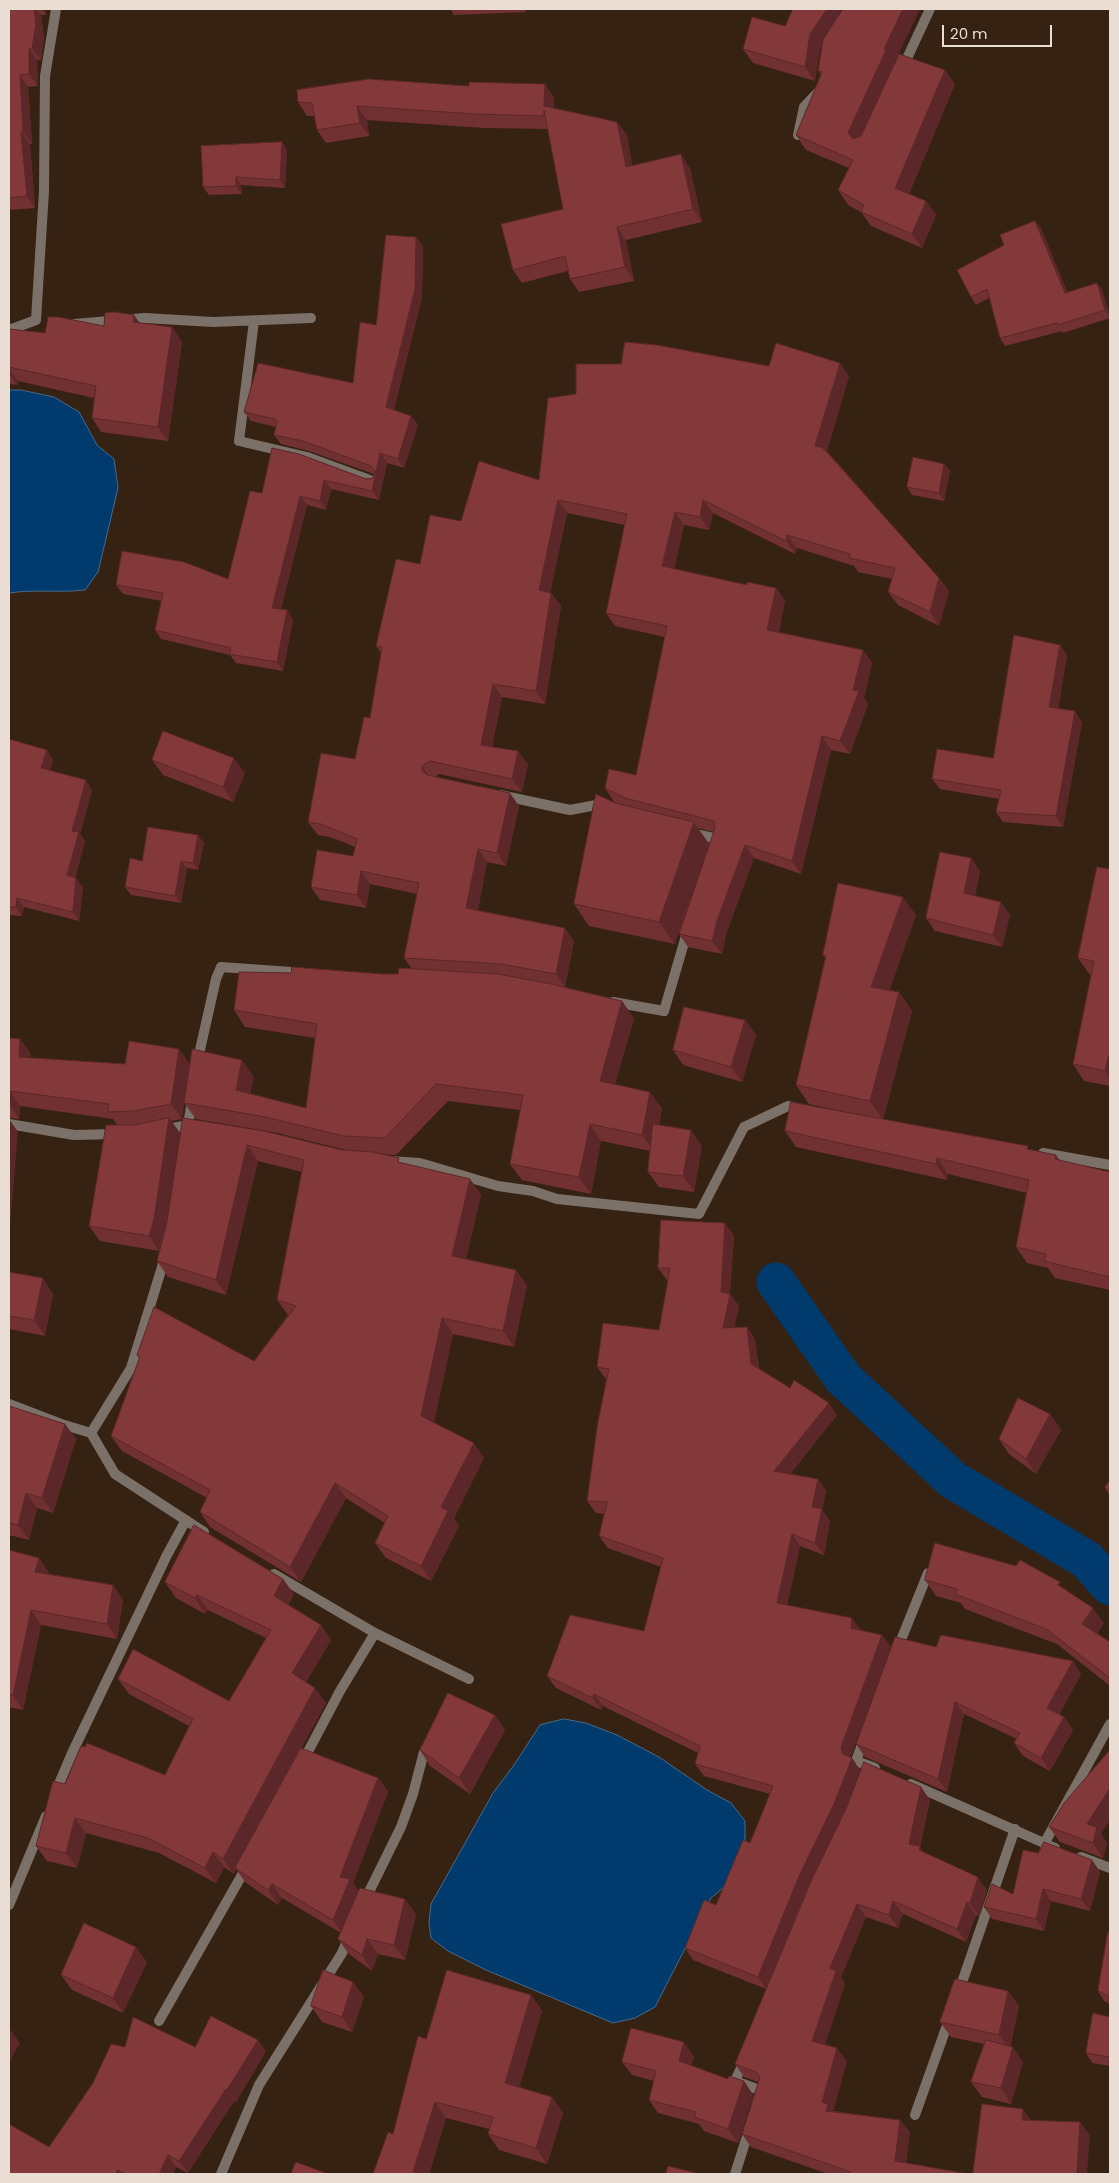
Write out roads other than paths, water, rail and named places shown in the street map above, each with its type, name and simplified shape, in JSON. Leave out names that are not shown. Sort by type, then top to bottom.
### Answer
[{"type":"street","points":[[9,330],[40,321],[45,76],[56,9]]},
{"type":"street","points":[[895,83],[930,9]]},
{"type":"street","points":[[798,135],[804,107],[821,88],[822,79]]},
{"type":"street","points":[[67,324],[145,318],[199,322],[311,318]]},
{"type":"street","points":[[254,321],[239,441],[307,457],[375,482]]},
{"type":"street","points":[[492,793],[570,810],[596,805],[618,811]]},
{"type":"street","points":[[684,831],[718,839],[713,856]]},
{"type":"street","points":[[607,1001],[664,1011],[680,950],[693,915]]},
{"type":"street","points":[[196,1072],[216,979],[221,967],[314,973]]},
{"type":"street","points":[[153,1132],[191,1129],[193,1090]]},
{"type":"street","points":[[382,1161],[420,1163],[498,1186],[533,1191],[557,1199],[699,1214],[744,1127],[788,1106],[815,1112]]},
{"type":"street","points":[[9,1124],[74,1135],[124,1134]]},
{"type":"street","points":[[1037,1152],[1110,1166]]},
{"type":"street","points":[[91,1433],[131,1368],[168,1245]]},
{"type":"street","points":[[9,1404],[61,1424],[91,1433],[115,1474],[216,1540]]},
{"type":"street","points":[[9,1905],[73,1751],[167,1555],[186,1520]]},
{"type":"street","points":[[265,1569],[375,1633],[469,1679]]},
{"type":"street","points":[[891,1664],[928,1573]]},
{"type":"street","points":[[298,1771],[340,1691],[375,1633]]},
{"type":"street","points":[[1044,1844],[1110,1724]]},
{"type":"street","points":[[868,1726],[856,1761],[867,1770],[886,1773]]},
{"type":"street","points":[[361,1910],[401,1827],[413,1794],[424,1752]]},
{"type":"street","points":[[903,1780],[1015,1829],[1044,1844],[1110,1868]]},
{"type":"street","points":[[915,2115],[1015,1829]]},
{"type":"street","points":[[159,2021],[251,1857]]},
{"type":"street","points":[[221,2174],[259,2085],[342,1953],[353,1927]]},
{"type":"street","points":[[734,2174],[762,2092],[735,2081],[751,2045]]},
{"type":"water","points":[[9,390],[21,390],[54,397],[79,412],[97,445],[114,459],[118,488],[98,572],[85,590],[9,593]]},
{"type":"water","points":[[564,1719],[586,1723],[617,1735],[659,1757],[707,1790],[731,1803],[745,1821],[745,1851],[730,1882],[711,1898],[655,2007],[635,2018],[613,2023],[486,1970],[448,1951],[431,1938],[429,1923],[431,1904],[493,1793],[540,1725]]},
{"type":"waterway","points":[[776,1282],[843,1378],[953,1480],[1087,1560],[1110,1586]]}]
